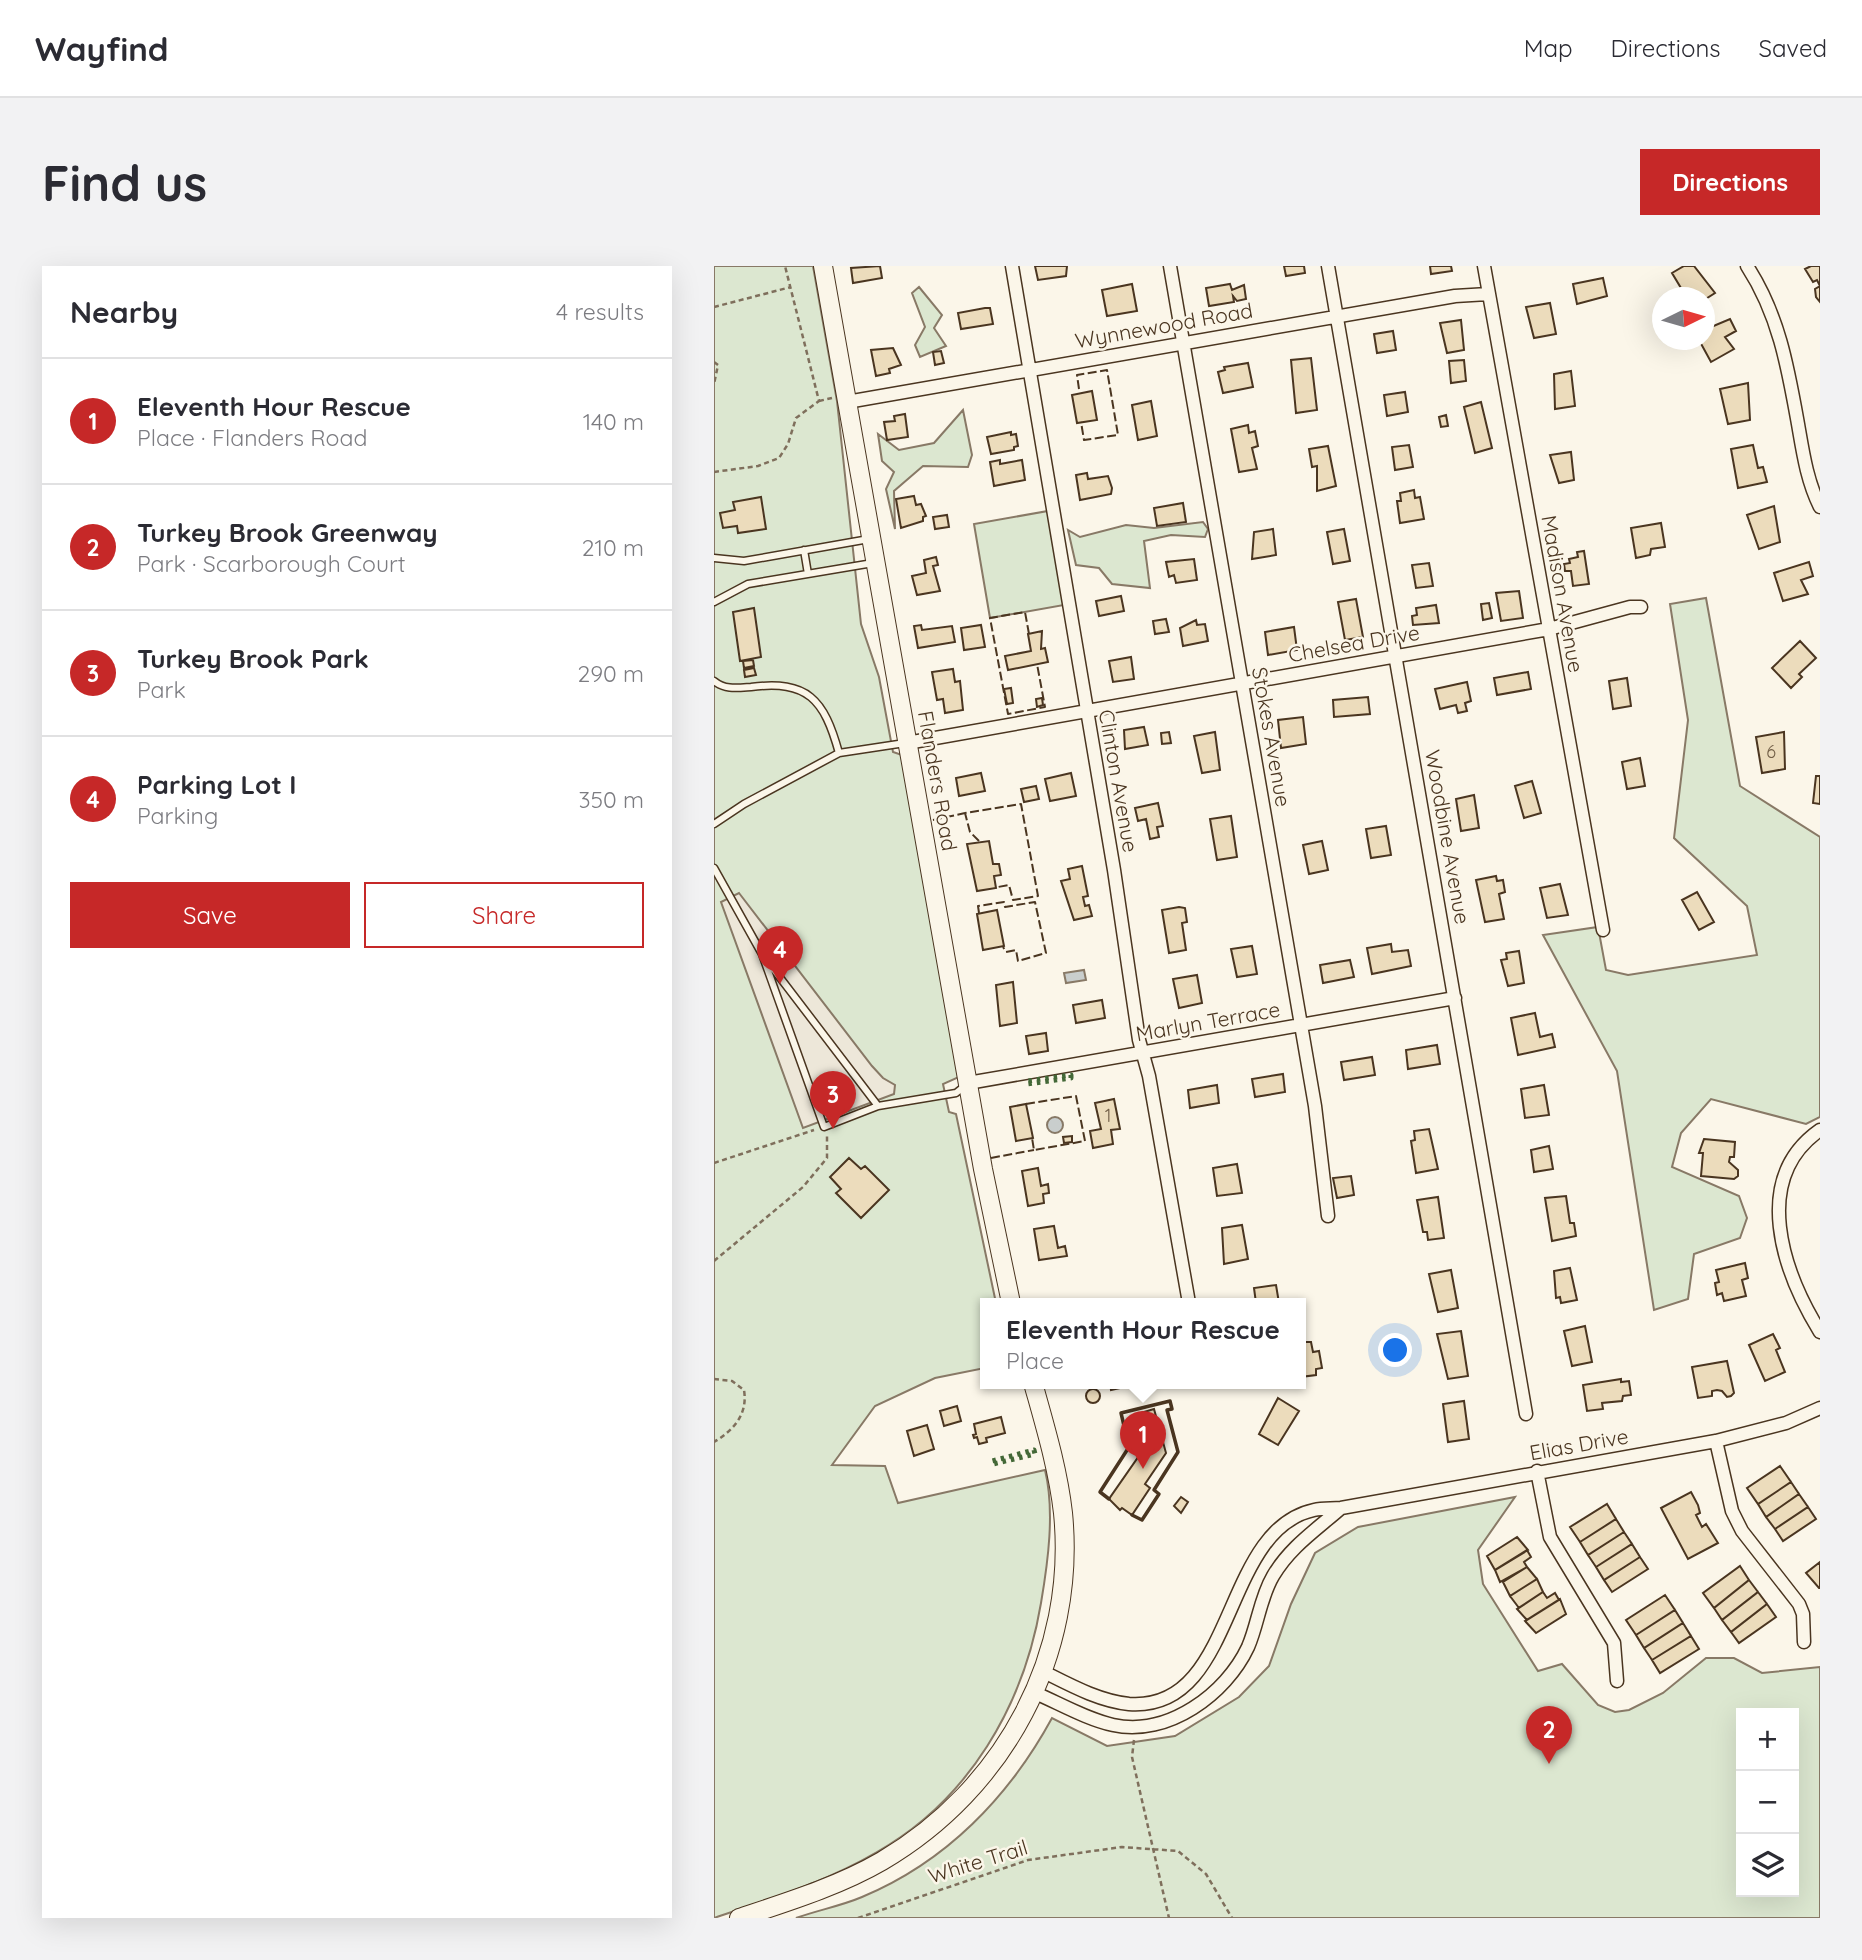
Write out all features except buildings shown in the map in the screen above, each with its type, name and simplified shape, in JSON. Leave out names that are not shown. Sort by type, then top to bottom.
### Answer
[{"type":"main road","name":"Flanders Road","points":[[823,266],[968,1083],[1011,1298]]},
{"type":"main road","points":[[740,1918],[869,1868],[925,1832],[959,1801],[991,1763],[1033,1692],[1044,1672],[1060,1609],[1064,1530],[1057,1475],[1035,1389]]},
{"type":"street","name":"Clinton Avenue","points":[[1012,266],[1143,1054],[1188,1298]]},
{"type":"street","name":"Stokes Avenue","points":[[1170,266],[1315,1106],[1328,1216]]},
{"type":"street","name":"Woodbine Avenue","points":[[1328,266],[1526,1415]]},
{"type":"street","name":"Madison Avenue","points":[[1484,266],[1603,930]]},
{"type":"street","points":[[1747,266],[1767,301],[1781,339],[1807,475],[1820,507]]},
{"type":"street","name":"Wynnewood Road","points":[[847,402],[1455,296],[1489,294]]},
{"type":"street","name":"Chelsea Drive","points":[[907,743],[1549,629],[1630,607],[1641,607]]},
{"type":"street","name":"Marlyn Terrace","points":[[968,1083],[1455,998]]},
{"type":"street","points":[[1820,1130],[1791,1160],[1783,1177],[1778,1208],[1788,1267],[1802,1301],[1820,1332]]},
{"type":"street","name":"Elias Drive","points":[[1044,1672],[1101,1697],[1128,1704],[1172,1695],[1199,1671],[1262,1550],[1271,1538],[1305,1513],[1716,1441],[1786,1423],[1820,1408]]},
{"type":"street","points":[[1716,1441],[1731,1511],[1742,1531],[1799,1604],[1803,1614],[1804,1642]]},
{"type":"street","points":[[1537,1471],[1550,1537],[1614,1643],[1617,1681]]},
{"type":"street","name":"Elias Drive","points":[[1033,1692],[1102,1722],[1133,1726],[1178,1714],[1206,1700],[1221,1686],[1248,1646],[1264,1595],[1278,1570],[1295,1546],[1341,1508]]},
{"type":"lane","points":[[714,558],[744,561],[871,539]]},
{"type":"lane","points":[[804,550],[808,574]]},
{"type":"lane","points":[[714,602],[748,584],[875,562]]},
{"type":"lane","points":[[714,681],[732,689],[782,684],[802,691],[826,715],[839,753]]},
{"type":"lane","points":[[714,824],[744,804],[839,753],[907,743]]},
{"type":"lane","points":[[714,868],[762,954],[878,1106]]},
{"type":"lane","points":[[762,954],[824,1127],[878,1106],[956,1094],[968,1083]]},
{"type":"path","points":[[785,266],[818,401]]},
{"type":"path","points":[[714,307],[791,287]]},
{"type":"path","points":[[714,362],[719,365],[714,384]]},
{"type":"path","points":[[714,472],[758,466],[779,458],[788,444],[796,418],[818,401],[827,398]]},
{"type":"path","points":[[714,1164],[824,1127],[829,1145],[827,1158],[803,1187],[714,1261]]},
{"type":"path","points":[[714,1379],[732,1381],[744,1390],[746,1404],[738,1422],[714,1442]]},
{"type":"path","points":[[1133,1726],[1132,1757],[1169,1918]]},
{"type":"path","name":"White Trail","points":[[858,1918],[1028,1860],[1122,1847],[1152,1847],[1178,1852],[1206,1874],[1232,1918]]},
{"type":"green space","points":[[714,266],[813,266],[837,401],[861,624],[879,677],[893,752],[902,755],[959,1077],[943,1084],[949,1112],[956,1114],[995,1298],[980,1298],[980,1369],[935,1378],[875,1406],[832,1465],[885,1466],[898,1503],[1045,1470],[1050,1502],[1048,1554],[1033,1641],[1006,1713],[965,1777],[939,1806],[910,1831],[858,1863],[818,1881],[714,1918]]},
{"type":"green space","points":[[919,287],[942,315],[934,328],[946,346],[920,357],[915,345],[925,327],[912,293]]},
{"type":"green space","points":[[963,410],[972,455],[968,467],[923,466],[894,491],[895,529],[886,489],[894,472],[882,461],[878,434],[899,450],[934,443]]},
{"type":"green space","points":[[1048,511],[1064,605],[990,618],[974,524]]},
{"type":"green space","points":[[1203,522],[1208,529],[1205,537],[1171,535],[1144,541],[1150,588],[1112,584],[1099,568],[1076,565],[1068,530],[1080,537],[1126,525],[1154,528]]},
{"type":"green space","points":[[1706,598],[1740,786],[1820,837],[1820,1117],[1806,1124],[1711,1099],[1681,1133],[1672,1167],[1739,1196],[1747,1218],[1740,1238],[1694,1254],[1688,1299],[1654,1310],[1617,1071],[1543,935],[1598,927],[1606,970],[1628,975],[1757,955],[1747,906],[1674,838],[1688,720],[1670,604]]},
{"type":"green space","points":[[1515,1497],[1478,1550],[1483,1584],[1538,1671],[1562,1664],[1598,1705],[1615,1712],[1629,1710],[1663,1693],[1706,1658],[1734,1658],[1762,1673],[1820,1667],[1820,1918],[796,1918],[854,1900],[893,1882],[948,1846],[995,1800],[1035,1747],[1052,1718],[1107,1746],[1175,1736],[1239,1697],[1269,1666],[1291,1604],[1315,1553],[1358,1527]]},
{"type":"shaded area","points":[[739,893],[872,1066],[883,1078],[895,1085],[894,1094],[803,1128],[721,902]]},
{"type":"shaded area","points":[[1084,970],[1086,980],[1066,983],[1064,973]]},
{"type":"shaded area","points":[[1055,1117],[1063,1125],[1055,1133],[1047,1125]]},
{"type":"hedge","points":[[1071,1075],[1071,1078],[1027,1084],[1028,1081],[1071,1075]]},
{"type":"hedge","points":[[1034,1450],[1035,1454],[993,1464],[992,1461],[1034,1450]]},
{"type":"fence","points":[[1079,389],[1077,375],[1107,370],[1118,435],[1084,440],[1081,422]]},
{"type":"fence","points":[[1029,634],[1025,612],[990,618],[1008,714],[1045,707],[1037,664]]},
{"type":"fence","points":[[979,841],[970,832],[965,813],[1021,804],[1038,896],[1013,900],[1009,885],[998,887]]},
{"type":"fence","points":[[933,820],[965,813]]},
{"type":"fence","points":[[979,913],[978,906],[1004,902],[1005,907],[1035,902],[1046,953],[1018,961],[1016,950],[1006,952],[1003,947]]},
{"type":"fence","points":[[1026,1104],[1076,1096],[1085,1141],[1034,1150],[1032,1138]]},
{"type":"fence","points":[[991,1158],[1034,1150]]},
{"type":"wall","points":[[1109,1499],[1100,1492],[1129,1447],[1121,1413],[1170,1401],[1172,1409],[1167,1410],[1178,1452],[1154,1490],[1159,1494],[1142,1520],[1132,1515]]},
{"type":"place","name":"Parking Lot I","points":[[780,984]]},
{"type":"place","name":"Turkey Brook Park","points":[[833,1129]]},
{"type":"place","name":"Eleventh Hour Rescue","points":[[1143,1469]]},
{"type":"place","name":"Turkey Brook Greenway","points":[[1549,1764]]}]
